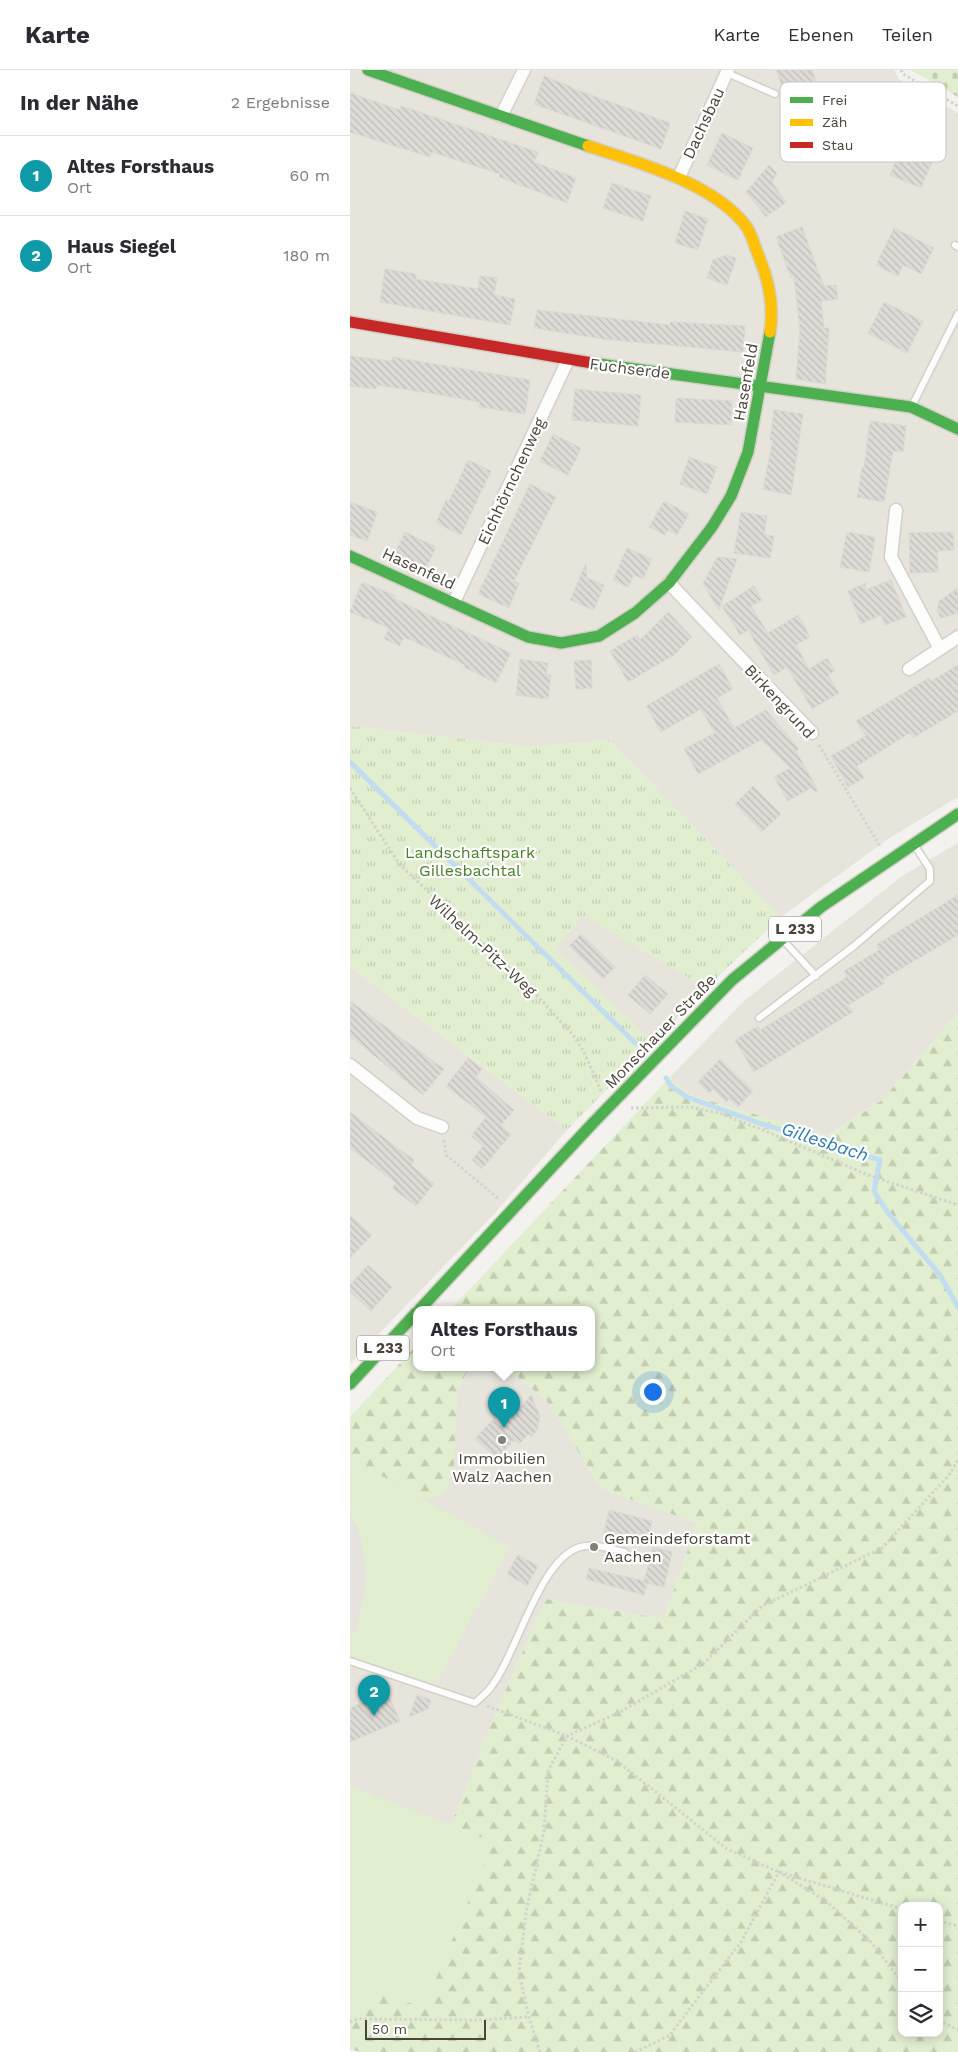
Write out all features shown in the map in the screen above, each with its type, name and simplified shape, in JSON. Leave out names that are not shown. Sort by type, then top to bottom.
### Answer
[{"type":"street","name":"Hasenfeld","points":[[350,556],[528,637],[561,643],[599,636],[635,613],[669,583],[712,527],[731,496],[748,452],[774,313],[764,269],[746,226],[720,202],[679,177],[368,70]]},
{"type":"street","points":[[501,116],[524,70]]},
{"type":"street","name":"Dachsbau","points":[[679,177],[727,72]]},
{"type":"street","name":"Fuchserde","points":[[350,322],[568,360],[762,385],[911,407],[958,429]]},
{"type":"street","name":"Eichhörnchenweg","points":[[454,602],[568,360]]},
{"type":"street","points":[[896,510],[891,557],[940,649]]},
{"type":"street","name":"Birkengrund","points":[[669,583],[812,733]]},
{"type":"street","points":[[909,669],[958,637]]},
{"type":"street","name":"Monschauer Straße","points":[[423,1306],[613,1103],[732,980],[821,907],[958,814]]},
{"type":"street","points":[[350,1065],[417,1118],[442,1127]]},
{"type":"street","name":"L 233","points":[[350,1384],[413,1316]]},
{"type":"lane","points":[[727,72],[775,94]]},
{"type":"lane","points":[[911,407],[958,314]]},
{"type":"lane","points":[[759,1018],[816,976],[930,881],[930,869],[914,843]]},
{"type":"lane","points":[[782,939],[816,976]]},
{"type":"lane","points":[[350,1661],[475,1703],[492,1687],[550,1572],[564,1555],[580,1547],[597,1546],[625,1552]]},
{"type":"path","points":[[901,70],[903,74],[917,82]]},
{"type":"path","points":[[946,99],[958,106]]},
{"type":"path","name":"Birkengrund","points":[[812,733],[888,860]]},
{"type":"path","name":"Wilhelm-Pitz-Weg","points":[[350,788],[400,865],[531,989],[573,1035],[584,1052],[602,1091],[613,1103]]},
{"type":"path","points":[[632,1109],[690,1108],[719,1113],[764,1130],[868,1175],[958,1205]]},
{"type":"path","points":[[442,1127],[446,1155],[499,1200]]},
{"type":"path","points":[[540,2052],[529,2017],[519,1973],[526,1912],[544,1831],[548,1771],[567,1736],[620,1712],[703,1664],[762,1606],[882,1548],[949,1475],[958,1460]]},
{"type":"path","points":[[475,1703],[567,1736],[616,1761],[727,1849],[779,1872],[898,1908]]},
{"type":"path","points":[[779,1872],[826,1901],[870,1942],[898,1977]]},
{"type":"path","points":[[635,2052],[669,2036],[741,1942],[779,1872]]},
{"type":"path","points":[[943,1922],[958,1926]]},
{"type":"path","points":[[350,2022],[357,2019],[478,2020],[529,2017]]},
{"type":"path","points":[[943,2022],[958,2030]]},
{"type":"shaded area","points":[[350,70],[894,70],[899,79],[904,82],[780,82],[780,162],[946,162],[946,106],[958,113],[958,797],[888,839],[781,917],[609,740],[532,747],[350,726]]},
{"type":"shaded area","points":[[958,843],[958,1013],[882,1100],[827,1136],[690,1095],[669,1078],[744,1001],[902,876]]},
{"type":"shaded area","points":[[584,915],[706,988],[653,1043],[554,948]]},
{"type":"shaded area","points":[[350,967],[567,1130],[494,1214],[350,1364]]},
{"type":"shaded area","points":[[510,1371],[546,1400],[602,1489],[697,1523],[664,1619],[546,1599],[491,1724],[451,1825],[379,1992],[350,2010],[350,1459],[427,1500],[455,1424],[457,1393],[466,1373]]},
{"type":"shaded area","points":[[350,1513],[359,1531],[365,1564],[366,1583],[356,1632],[350,1630]]},
{"type":"green space","points":[[911,70],[958,70],[958,97],[946,90],[946,82],[932,82]]},
{"type":"green space","name":"Landschaftspark Gillesbachtal","points":[[350,726],[532,747],[609,740],[781,917],[706,988],[584,916],[554,948],[653,1043],[567,1130],[350,967]]},
{"type":"green space","points":[[958,1013],[958,2052],[361,2052],[350,2049],[350,2010],[379,1992],[424,2008],[493,1842],[451,1825],[491,1724],[546,1599],[664,1619],[697,1523],[602,1489],[546,1400],[510,1371],[595,1371],[595,1306],[454,1306],[669,1078],[690,1095],[828,1136],[882,1100]]},
{"type":"green space","points":[[413,1349],[413,1371],[488,1371],[466,1373],[457,1393],[454,1468],[446,1493],[427,1500],[350,1459],[350,1417]]},
{"type":"green space","points":[[350,1459],[508,1546],[508,1551],[436,1684],[350,1657],[350,1630],[356,1631],[366,1583],[350,1513]]},
{"type":"green space","points":[[350,1786],[494,1842],[424,2009],[379,1992],[350,2010]]},
{"type":"building","points":[[776,70],[812,70],[816,82],[781,82]]},
{"type":"building","points":[[544,76],[571,88],[670,123],[661,149],[534,104]]},
{"type":"building","points":[[350,93],[400,110],[401,106],[538,152],[534,162],[576,178],[567,203],[499,177],[500,174],[432,152],[430,157],[350,132]]},
{"type":"building","points":[[722,133],[753,148],[738,180],[707,165]]},
{"type":"building","points":[[895,162],[932,162],[921,188],[890,175]]},
{"type":"building","points":[[769,165],[777,173],[772,182],[786,202],[766,217],[746,192]]},
{"type":"building","points":[[612,183],[651,196],[643,221],[603,208]]},
{"type":"building","points":[[685,211],[708,219],[698,250],[675,243]]},
{"type":"building","points":[[802,227],[824,286],[836,285],[838,299],[821,301],[824,328],[829,328],[825,384],[796,379],[800,330],[794,276],[791,278],[776,237]]},
{"type":"building","points":[[894,228],[934,248],[921,274],[903,265],[898,276],[876,265]]},
{"type":"building","points":[[727,255],[736,258],[727,285],[707,278],[713,260]]},
{"type":"building","points":[[385,269],[416,274],[416,279],[478,289],[480,276],[497,278],[494,295],[515,299],[510,325],[380,302]]},
{"type":"building","points":[[884,302],[923,321],[907,353],[868,333]]},
{"type":"building","points":[[537,310],[670,325],[670,322],[745,326],[743,352],[603,339],[534,328]]},
{"type":"building","points":[[350,356],[392,361],[393,357],[530,380],[525,414],[479,407],[480,402],[435,394],[377,385],[376,389],[350,386]]},
{"type":"building","points":[[575,389],[641,395],[638,426],[572,420]]},
{"type":"building","points":[[676,398],[732,401],[731,425],[675,422]]},
{"type":"building","points":[[774,410],[803,414],[791,495],[763,489],[773,440],[770,440]]},
{"type":"building","points":[[870,421],[906,426],[903,452],[893,451],[884,502],[857,497],[862,468],[864,468]]},
{"type":"building","points":[[553,434],[581,448],[568,475],[540,461]]},
{"type":"building","points":[[689,457],[717,467],[707,494],[680,484]]},
{"type":"building","points":[[468,460],[491,471],[461,535],[436,523],[446,500],[449,501]]},
{"type":"building","points":[[530,484],[556,497],[514,581],[519,583],[509,608],[478,594]]},
{"type":"building","points":[[664,501],[689,514],[677,535],[668,530],[665,535],[649,527]]},
{"type":"building","points":[[350,502],[377,512],[367,541],[350,535]]},
{"type":"building","points":[[741,512],[767,516],[764,535],[774,536],[770,558],[734,553]]},
{"type":"building","points":[[405,532],[436,547],[425,570],[394,555]]},
{"type":"building","points":[[847,532],[875,537],[869,572],[840,567]]},
{"type":"building","points":[[953,532],[954,550],[937,551],[938,572],[910,573],[909,533]]},
{"type":"building","points":[[627,548],[652,559],[643,579],[634,575],[628,587],[613,580]]},
{"type":"building","points":[[717,557],[737,559],[719,610],[703,584]]},
{"type":"building","points":[[586,563],[587,578],[604,585],[594,610],[570,600]]},
{"type":"building","points":[[891,580],[906,617],[885,625],[881,615],[861,624],[848,591],[866,583],[865,590]]},
{"type":"building","points":[[362,582],[396,596],[395,599],[511,653],[496,683],[464,667],[465,665],[404,637],[400,646],[384,639],[389,628],[350,612]]},
{"type":"building","points":[[754,586],[762,600],[751,606],[768,633],[798,615],[810,637],[796,645],[809,669],[827,658],[835,671],[828,675],[839,693],[812,709],[787,667],[774,675],[748,630],[740,635],[722,606]]},
{"type":"building","points":[[958,588],[958,613],[941,618],[937,611],[939,601]]},
{"type":"building","points":[[668,612],[692,637],[674,655],[628,682],[610,651],[637,635],[640,640]]},
{"type":"building","points":[[520,659],[548,663],[546,675],[551,675],[548,699],[516,695]]},
{"type":"building","points":[[591,660],[592,688],[576,689],[574,661]]},
{"type":"building","points":[[719,664],[733,689],[717,698],[734,728],[766,710],[799,749],[796,751],[818,790],[816,792],[811,788],[788,801],[774,777],[790,768],[761,740],[698,774],[684,749],[715,733],[701,709],[661,732],[646,706]]},
{"type":"building","points":[[958,665],[958,711],[913,738],[910,733],[857,766],[864,778],[848,787],[831,756],[866,736],[856,721],[929,678],[931,681]]},
{"type":"building","points":[[753,786],[781,814],[762,832],[735,804]]},
{"type":"building","points":[[958,895],[958,935],[882,980],[885,983],[848,1005],[853,1012],[754,1072],[735,1040],[758,1026],[760,1030],[847,977],[844,971],[879,950],[876,945]]},
{"type":"building","points":[[581,934],[615,967],[603,979],[569,946]]},
{"type":"building","points":[[645,975],[668,994],[650,1014],[628,995]]},
{"type":"building","points":[[350,1001],[444,1069],[423,1095],[350,1036]]},
{"type":"building","points":[[468,1058],[482,1069],[476,1077],[514,1110],[501,1125],[511,1134],[482,1169],[472,1160],[483,1146],[471,1136],[486,1117],[446,1086]]},
{"type":"building","points":[[720,1059],[753,1091],[738,1107],[730,1099],[726,1102],[713,1089],[709,1093],[698,1082]]},
{"type":"building","points":[[350,1112],[414,1160],[411,1165],[434,1184],[416,1206],[392,1188],[396,1183],[350,1148]]},
{"type":"building","points":[[350,1215],[372,1235],[350,1258]]},
{"type":"building","points":[[368,1265],[392,1287],[371,1311],[350,1292],[350,1285]]},
{"type":"building","points":[[531,1395],[540,1416],[537,1430],[532,1437],[529,1434],[519,1444],[514,1440],[497,1459],[475,1439],[512,1399],[521,1407]]},
{"type":"building","points":[[609,1510],[652,1521],[648,1539],[626,1534],[625,1537],[604,1532]]},
{"type":"building","points":[[653,1547],[672,1552],[664,1587],[647,1583],[644,1595],[586,1579],[589,1568],[644,1581]]},
{"type":"building","points":[[518,1555],[538,1566],[527,1586],[507,1574]]},
{"type":"building","points":[[387,1692],[400,1721],[350,1742],[350,1708]]},
{"type":"building","points":[[417,1695],[431,1700],[428,1709],[409,1717]]},
{"type":"waterway","name":"Gillesbach","points":[[350,762],[636,1044]]},
{"type":"waterway","name":"Gillesbach","points":[[666,1078],[671,1086],[687,1097],[762,1124],[880,1160],[874,1191],[888,1213],[940,1275],[958,1307]]},
{"type":"traffic: fast","points":[[368,70],[588,146]]},
{"type":"traffic: fast","points":[[350,556],[528,637],[561,643],[599,636],[635,613],[669,583],[712,527],[731,496],[748,452],[770,332]]},
{"type":"traffic: fast","points":[[592,363],[911,407],[958,429]]},
{"type":"traffic: fast","points":[[423,1306],[592,1124],[732,980],[821,907],[958,814]]},
{"type":"traffic: fast","points":[[350,1384],[413,1316]]},
{"type":"traffic: slow","points":[[588,146],[673,176],[695,186],[732,211],[748,229],[766,275],[771,304],[770,332]]},
{"type":"traffic: jam","points":[[350,322],[592,363]]},
{"type":"place","name":"Altes Forsthaus","points":[[504,1428]]},
{"type":"place","name":"Immobilien Walz Aachen","points":[[502,1440]]},
{"type":"place","name":"Gemeindeforstamt Aachen","points":[[594,1547]]},
{"type":"place","name":"Haus Siegel","points":[[374,1716]]}]
